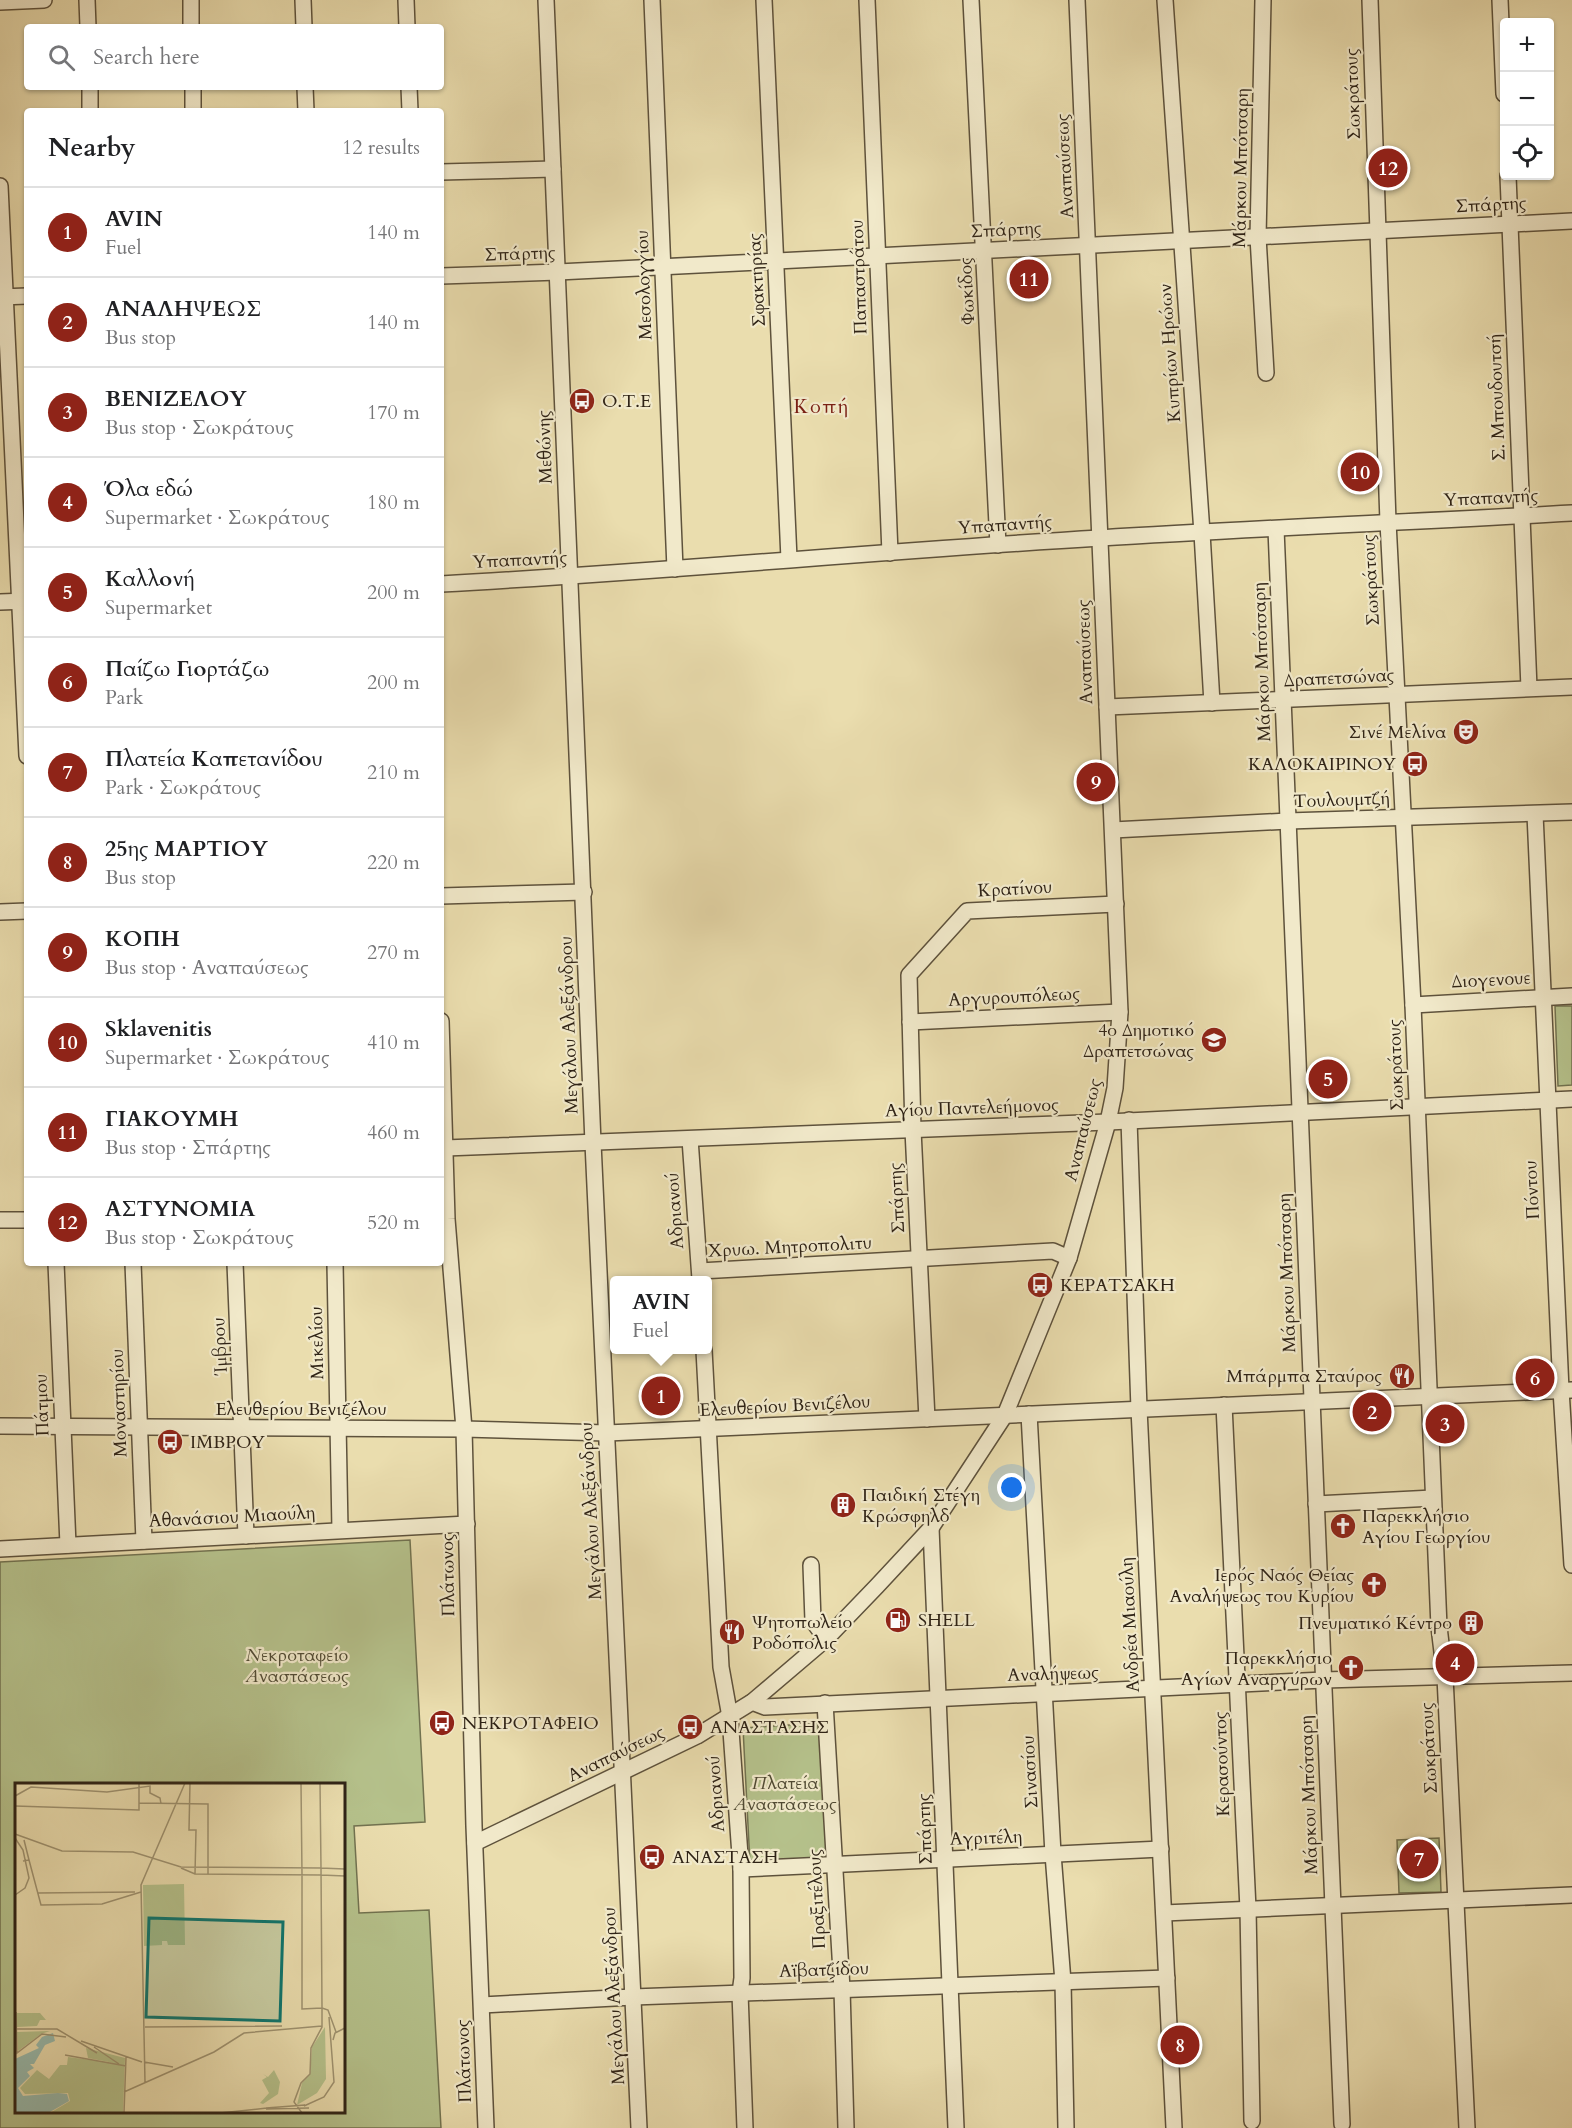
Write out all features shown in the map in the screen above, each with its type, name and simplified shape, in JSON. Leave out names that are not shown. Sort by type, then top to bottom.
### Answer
[{"type":"street","points":[[0,2],[44,0]]},
{"type":"street","points":[[87,0],[88,24]]},
{"type":"street","points":[[191,0],[191,24]]},
{"type":"street","points":[[303,0],[304,24]]},
{"type":"street","points":[[406,0],[407,24]]},
{"type":"street","name":"Μεθώνης","points":[[546,0],[584,892]]},
{"type":"street","name":"Μεσολογγίου","points":[[652,0],[675,569]]},
{"type":"street","name":"Σφακτηρίας","points":[[764,0],[789,559]]},
{"type":"street","name":"Παπαστράτου","points":[[867,0],[890,553]]},
{"type":"street","name":"Φωκίδος","points":[[971,0],[998,545]]},
{"type":"street","name":"Αναπαύσεως","points":[[475,1843],[697,1736],[730,1717],[752,1702],[826,1639],[931,1528],[1005,1415],[1070,1258],[1108,1122],[1115,1088],[1120,1012],[1077,0]]},
{"type":"street","name":"Κυπρίων Ηρώων","points":[[1165,0],[1212,703]]},
{"type":"street","name":"Μάρκου Μπότσαρη","points":[[1263,0],[1258,237],[1266,373]]},
{"type":"street","name":"Σωκράτους","points":[[1370,0],[1388,522],[1413,1005],[1439,1627],[1444,1677],[1467,2128]]},
{"type":"street","points":[[1500,0],[1503,72]]},
{"type":"street","points":[[90,90],[90,108]]},
{"type":"street","points":[[193,90],[194,108]]},
{"type":"street","points":[[305,90],[306,108]]},
{"type":"street","points":[[409,90],[410,108]]},
{"type":"street","points":[[444,172],[553,169]]},
{"type":"street","name":"Σ. Μπουδουτσή","points":[[1508,180],[1529,688]]},
{"type":"street","points":[[0,186],[2,297],[24,640]]},
{"type":"street","name":"Σπάρτης","points":[[444,276],[1572,221]]},
{"type":"street","points":[[2,297],[24,296]]},
{"type":"street","name":"Υπαπαντής","points":[[444,584],[570,577],[789,559],[1100,538],[1572,513]]},
{"type":"street","name":"Μάρκου Μπότσαρη","points":[[1276,528],[1342,2124]]},
{"type":"street","points":[[0,602],[23,601]]},
{"type":"street","name":"Δραπετσώνας","points":[[1107,707],[1572,687]]},
{"type":"street","name":"Τουλουμτζή","points":[[1113,830],[1288,821],[1572,812]]},
{"type":"street","name":"Πόντου","points":[[1535,814],[1547,1100],[1566,1390],[1572,1565]]},
{"type":"street","points":[[444,896],[584,892]]},
{"type":"street","name":"Μεγάλου Αλεξάνδρου","points":[[584,892],[593,1143],[639,2128]]},
{"type":"street","name":"Κρατίνου","points":[[909,975],[967,911],[1116,904]]},
{"type":"street","points":[[0,912],[24,911]]},
{"type":"street","name":"Σπάρτης","points":[[909,975],[913,1130],[927,1419]]},
{"type":"street","name":"Διογενουε","points":[[1413,1005],[1572,996]]},
{"type":"street","name":"Αργυρουπόλεως","points":[[910,1022],[1120,1012]]},
{"type":"street","name":"Αγίου Παντελεήμονος","points":[[445,1148],[1108,1122],[1572,1099]]},
{"type":"street","name":"Πλάτωνος","points":[[444,1116],[444,1219],[464,1429],[475,1843],[486,2128]]},
{"type":"street","name":"Ανδρέα Μιαούλη","points":[[1129,1120],[1139,1409],[1174,2128]]},
{"type":"street","name":"Αδριανού","points":[[690,1139],[700,1276]]},
{"type":"street","points":[[0,1220],[24,1220]]},
{"type":"street","name":"Χρυω. Μητροπολιτυ","points":[[700,1276],[1053,1251],[1070,1258]]},
{"type":"street","name":"Πάτμου","points":[[56,1266],[68,1545]]},
{"type":"street","name":"Μοναστηρίου","points":[[133,1266],[144,1541]]},
{"type":"street","name":"Ίμβρου","points":[[235,1266],[246,1536]]},
{"type":"street","name":"Μικελίου","points":[[335,1266],[340,1530]]},
{"type":"street","name":"Αδριανού","points":[[704,1354],[721,1667],[730,1717],[741,1869],[742,1978],[740,1993],[745,2128]]},
{"type":"street","name":"Ελευθερίου Βενιζέλου","points":[[0,1426],[464,1429],[607,1433],[1566,1390]]},
{"type":"street","name":"Κερασούντος","points":[[1224,1405],[1248,1909],[1252,2121]]},
{"type":"street","name":"Σινασίου","points":[[1029,1414],[1053,1854],[1063,1982],[1066,2128]]},
{"type":"street","points":[[1316,1504],[1433,1498]]},
{"type":"street","name":"Αθανάσιου Μιαούλη","points":[[0,1549],[466,1524]]},
{"type":"street","name":"Σπάρτης","points":[[931,1528],[956,2128]]},
{"type":"street","points":[[811,1565],[813,1621],[826,1639]]},
{"type":"street","name":"Αναλήψεως","points":[[752,1702],[765,1707],[1324,1680],[1572,1673]]},
{"type":"street","name":"Πραξιτέλους","points":[[825,1703],[842,1989],[846,2128]]},
{"type":"street","name":"Αγριτέλη","points":[[741,1869],[1161,1849]]},
{"type":"street","points":[[1164,1913],[1572,1895]]},
{"type":"street","name":"Αϊβατζίδου","points":[[482,2005],[633,1997],[1167,1978]]},
{"type":"green space","points":[[1555,1006],[1572,1006],[1572,1085],[1558,1086]]},
{"type":"green space","name":"Νεκροταφείο Αναστάσεως","points":[[410,1540],[425,1822],[354,1826],[359,1913],[429,1910],[441,2128],[0,2128],[0,1562]]},
{"type":"green space","name":"Πλατεία Αναστάσεως","points":[[820,1723],[828,1860],[750,1864],[743,1728]]},
{"type":"green space","points":[[1439,1838],[1441,1892],[1399,1893],[1397,1840]]},
{"type":"place","name":"ΑΣΤΥΝΟΜΙΑ","points":[[1388,168]]},
{"type":"place","name":"ΓΙΑΚΟΥΜΗ","points":[[1029,279]]},
{"type":"place","name":"Ο.Τ.Ε","points":[[582,401]]},
{"type":"place","name":"Sklavenitis","points":[[1360,472]]},
{"type":"place","name":"Σινέ Μελίνα","points":[[1466,732]]},
{"type":"place","name":"ΚΑΛΟΚΑΙΡΙΝΟΥ","points":[[1415,764]]},
{"type":"place","name":"ΚΟΠΗ","points":[[1096,782]]},
{"type":"place","name":"4ο Δημοτικό Δραπετσώνας","points":[[1214,1040]]},
{"type":"place","name":"Καλλονή","points":[[1328,1079]]},
{"type":"place","name":"ΚΕΡΑΤΣΑΚΗ","points":[[1040,1285]]},
{"type":"place","name":"Μπάρμπα Σταύρος","points":[[1402,1376]]},
{"type":"place","name":"Παίζω Γιορτάζω","points":[[1535,1378]]},
{"type":"place","name":"AVIN","points":[[661,1396]]},
{"type":"place","name":"ΑΝΑΛΗΨΕΩΣ","points":[[1372,1412]]},
{"type":"place","name":"ΒΕΝΙΖΕΛΟΥ","points":[[1445,1424]]},
{"type":"place","name":"ΙΜΒΡΟΥ","points":[[170,1442]]},
{"type":"place","name":"Παιδική Στέγη Κρώσφηλδ","points":[[843,1505]]},
{"type":"place","name":"Παρεκκλήσιο Αγίου Γεωργίου","points":[[1343,1526]]},
{"type":"place","name":"Ιερός Ναός Θείας Αναλήψεως του Κυρίου","points":[[1374,1585]]},
{"type":"place","name":"SHELL","points":[[898,1620]]},
{"type":"place","name":"Πνευματικό Κέντρο","points":[[1471,1623]]},
{"type":"place","name":"Ψητοπωλείο Ροδόπολις","points":[[732,1632]]},
{"type":"place","name":"Όλα εδώ","points":[[1455,1663]]},
{"type":"place","name":"Παρεκκλήσιο Αγίων Αναργύρων","points":[[1351,1668]]},
{"type":"place","name":"ΝΕΚΡΟΤΑΦΕΙΟ","points":[[442,1723]]},
{"type":"place","name":"ΑΝΑΣΤΑΣΗΣ","points":[[690,1727]]},
{"type":"place","name":"ΑΝΑΣΤΑΣΗ","points":[[652,1857]]},
{"type":"place","name":"Πλατεία Καπετανίδου","points":[[1419,1859]]},
{"type":"place","name":"25ης ΜΑΡΤΙΟΥ","points":[[1180,2045]]},
{"type":"district","name":"Κοπή","points":[[822,406]]}]
